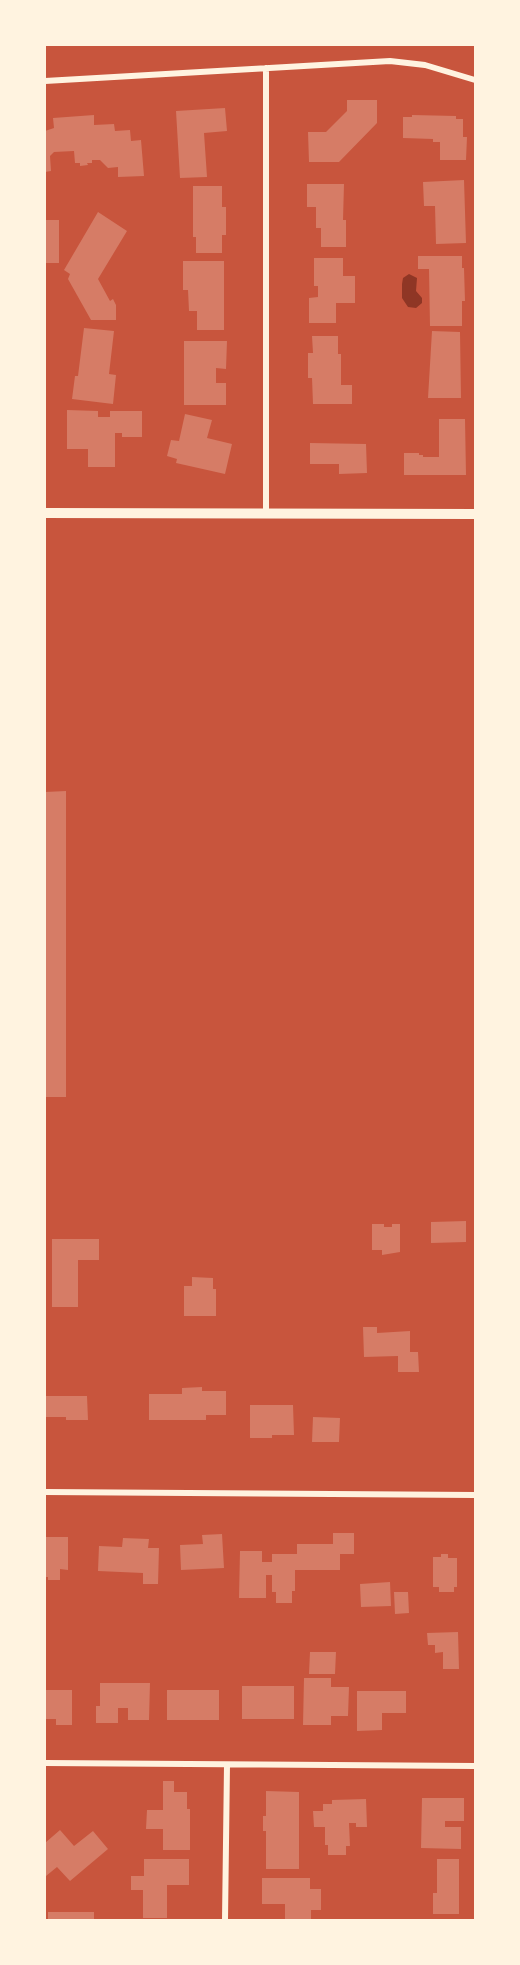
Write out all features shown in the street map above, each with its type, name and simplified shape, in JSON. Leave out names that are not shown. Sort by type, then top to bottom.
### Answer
[{"type":"street","points":[[45,81],[390,61],[426,65],[475,80]]},
{"type":"street","points":[[266,68],[266,514]]},
{"type":"street","points":[[45,513],[475,514]]},
{"type":"street","points":[[45,1492],[475,1495]]},
{"type":"street","points":[[45,1763],[475,1766]]},
{"type":"street","points":[[225,1920],[227,1765]]},
{"type":"shaded area","points":[[409,274],[417,278],[416,291],[422,298],[422,303],[416,308],[408,307],[402,298],[403,278]]},
{"type":"building","points":[[347,100],[377,100],[377,123],[339,162],[309,162],[308,132],[326,132],[347,111]]},
{"type":"building","points":[[225,108],[227,131],[204,133],[207,177],[180,178],[176,111]]},
{"type":"building","points":[[94,115],[94,125],[114,124],[115,131],[130,130],[131,141],[141,140],[144,176],[118,177],[118,167],[108,168],[100,160],[92,160],[92,163],[87,163],[88,165],[80,166],[80,163],[75,163],[74,151],[54,152],[50,156],[51,171],[45,172],[45,131],[54,128],[53,118]]},
{"type":"building","points":[[412,115],[456,116],[456,119],[463,119],[463,137],[467,137],[466,160],[440,160],[440,142],[433,142],[433,139],[403,138],[403,117],[412,117]]},
{"type":"building","points":[[464,180],[466,243],[436,244],[435,206],[424,206],[423,182]]},
{"type":"building","points":[[307,184],[344,184],[343,220],[346,220],[346,247],[321,247],[321,228],[316,228],[316,207],[307,207]]},
{"type":"building","points":[[193,186],[222,186],[222,207],[226,207],[226,235],[222,235],[222,253],[196,253],[196,237],[193,237]]},
{"type":"building","points":[[98,212],[127,231],[98,279],[110,301],[113,299],[116,305],[116,320],[91,320],[68,279],[70,274],[64,270]]},
{"type":"building","points":[[45,220],[59,220],[59,263],[45,263]]},
{"type":"building","points":[[418,256],[462,256],[465,301],[462,301],[462,326],[430,326],[429,269],[418,269]]},
{"type":"building","points":[[314,258],[343,258],[343,276],[355,276],[355,303],[336,303],[336,323],[309,323],[309,298],[318,297],[318,286],[314,286]]},
{"type":"building","points":[[183,261],[224,261],[224,330],[197,330],[197,311],[189,311],[188,290],[183,290]]},
{"type":"building","points":[[84,328],[114,331],[109,374],[116,375],[113,404],[72,399],[75,376],[78,376]]},
{"type":"building","points":[[432,331],[460,332],[461,398],[428,398]]},
{"type":"building","points":[[312,336],[338,336],[338,354],[341,354],[341,385],[352,385],[352,404],[313,404],[312,378],[308,378],[308,353],[313,353]]},
{"type":"building","points":[[184,341],[227,341],[226,369],[216,368],[216,383],[226,383],[226,405],[184,405]]},
{"type":"building","points":[[67,410],[98,411],[98,417],[110,417],[110,411],[142,411],[142,437],[122,437],[122,433],[115,433],[115,467],[88,467],[88,449],[67,449]]},
{"type":"building","points":[[185,414],[212,420],[207,438],[232,444],[225,474],[176,463],[177,459],[167,456],[171,440],[179,441]]},
{"type":"building","points":[[439,419],[465,419],[466,475],[404,475],[404,453],[419,453],[423,457],[439,457]]},
{"type":"building","points":[[310,443],[366,444],[367,473],[339,474],[339,464],[310,464]]},
{"type":"building","points":[[66,791],[66,1097],[45,1097],[45,792]]},
{"type":"building","points":[[466,1221],[466,1242],[431,1243],[431,1222]]},
{"type":"building","points":[[372,1224],[392,1227],[392,1224],[400,1224],[400,1252],[382,1255],[382,1250],[372,1250]]},
{"type":"building","points":[[52,1239],[99,1239],[99,1260],[78,1260],[78,1307],[52,1307]]},
{"type":"building","points":[[192,1277],[213,1278],[213,1289],[216,1289],[216,1316],[184,1316],[184,1286],[192,1286]]},
{"type":"building","points":[[363,1327],[377,1327],[377,1333],[410,1331],[410,1352],[418,1352],[419,1372],[398,1372],[398,1356],[364,1357]]},
{"type":"building","points":[[202,1387],[202,1391],[226,1391],[226,1415],[206,1415],[206,1420],[149,1420],[149,1394],[182,1394],[182,1388]]},
{"type":"building","points":[[45,1396],[87,1396],[88,1420],[45,1417]]},
{"type":"building","points":[[250,1405],[293,1405],[294,1435],[250,1438]]},
{"type":"building","points":[[313,1417],[340,1418],[339,1442],[312,1442]]},
{"type":"building","points":[[333,1533],[354,1533],[354,1554],[340,1554],[340,1570],[295,1570],[295,1591],[292,1591],[292,1603],[276,1603],[276,1592],[272,1592],[272,1575],[266,1575],[266,1598],[239,1598],[240,1551],[262,1551],[262,1562],[272,1562],[272,1554],[297,1554],[297,1544],[333,1544]]},
{"type":"building","points":[[222,1534],[224,1568],[181,1570],[180,1545],[203,1544],[202,1535]]},
{"type":"building","points":[[45,1537],[68,1537],[68,1570],[60,1569],[60,1580],[48,1580],[48,1577],[45,1577]]},
{"type":"building","points":[[123,1538],[149,1539],[148,1548],[159,1548],[158,1584],[143,1584],[143,1573],[98,1571],[99,1546],[122,1547]]},
{"type":"building","points":[[441,1554],[448,1554],[448,1558],[457,1558],[457,1587],[454,1587],[454,1592],[439,1592],[439,1587],[433,1587],[433,1557],[441,1557]]},
{"type":"building","points":[[390,1582],[391,1606],[361,1607],[360,1584]]},
{"type":"building","points":[[394,1592],[408,1592],[409,1613],[395,1614]]},
{"type":"building","points":[[458,1632],[459,1669],[443,1669],[443,1652],[435,1653],[435,1645],[428,1645],[427,1633]]},
{"type":"building","points":[[310,1652],[336,1652],[335,1674],[309,1674]]},
{"type":"building","points":[[304,1678],[331,1678],[331,1687],[349,1687],[348,1716],[331,1716],[331,1725],[303,1725]]},
{"type":"building","points":[[100,1683],[150,1683],[149,1720],[128,1720],[128,1708],[118,1708],[118,1723],[96,1723],[96,1706],[100,1706]]},
{"type":"building","points":[[242,1686],[294,1686],[294,1719],[242,1719]]},
{"type":"building","points":[[45,1690],[72,1690],[72,1725],[56,1725],[56,1719],[45,1719]]},
{"type":"building","points":[[167,1690],[219,1690],[219,1720],[167,1720]]},
{"type":"building","points":[[357,1691],[406,1691],[406,1713],[382,1713],[382,1730],[357,1731]]},
{"type":"building","points":[[163,1781],[174,1781],[174,1792],[187,1792],[187,1809],[190,1809],[190,1850],[163,1850],[163,1829],[146,1829],[147,1810],[163,1810]]},
{"type":"building","points":[[266,1791],[299,1792],[299,1869],[266,1869],[266,1831],[263,1831],[263,1816],[266,1816]]},
{"type":"building","points":[[422,1798],[464,1798],[464,1821],[445,1821],[445,1827],[461,1827],[461,1849],[421,1848]]},
{"type":"building","points":[[366,1799],[367,1827],[356,1827],[356,1823],[349,1823],[350,1846],[346,1846],[346,1855],[328,1855],[328,1845],[325,1845],[325,1827],[314,1827],[313,1811],[323,1811],[323,1804],[332,1804],[332,1800]]},
{"type":"building","points":[[60,1830],[74,1846],[93,1831],[108,1849],[70,1881],[57,1867],[45,1875],[45,1843]]},
{"type":"building","points":[[144,1859],[189,1859],[189,1885],[167,1885],[167,1918],[143,1918],[143,1890],[131,1890],[131,1876],[144,1876]]},
{"type":"building","points":[[437,1859],[459,1859],[459,1914],[433,1914],[433,1893],[437,1893]]},
{"type":"building","points":[[262,1878],[310,1878],[310,1889],[321,1889],[321,1910],[311,1910],[311,1920],[285,1920],[285,1904],[262,1904]]},
{"type":"building","points":[[48,1912],[94,1912],[94,1920],[48,1920]]}]
